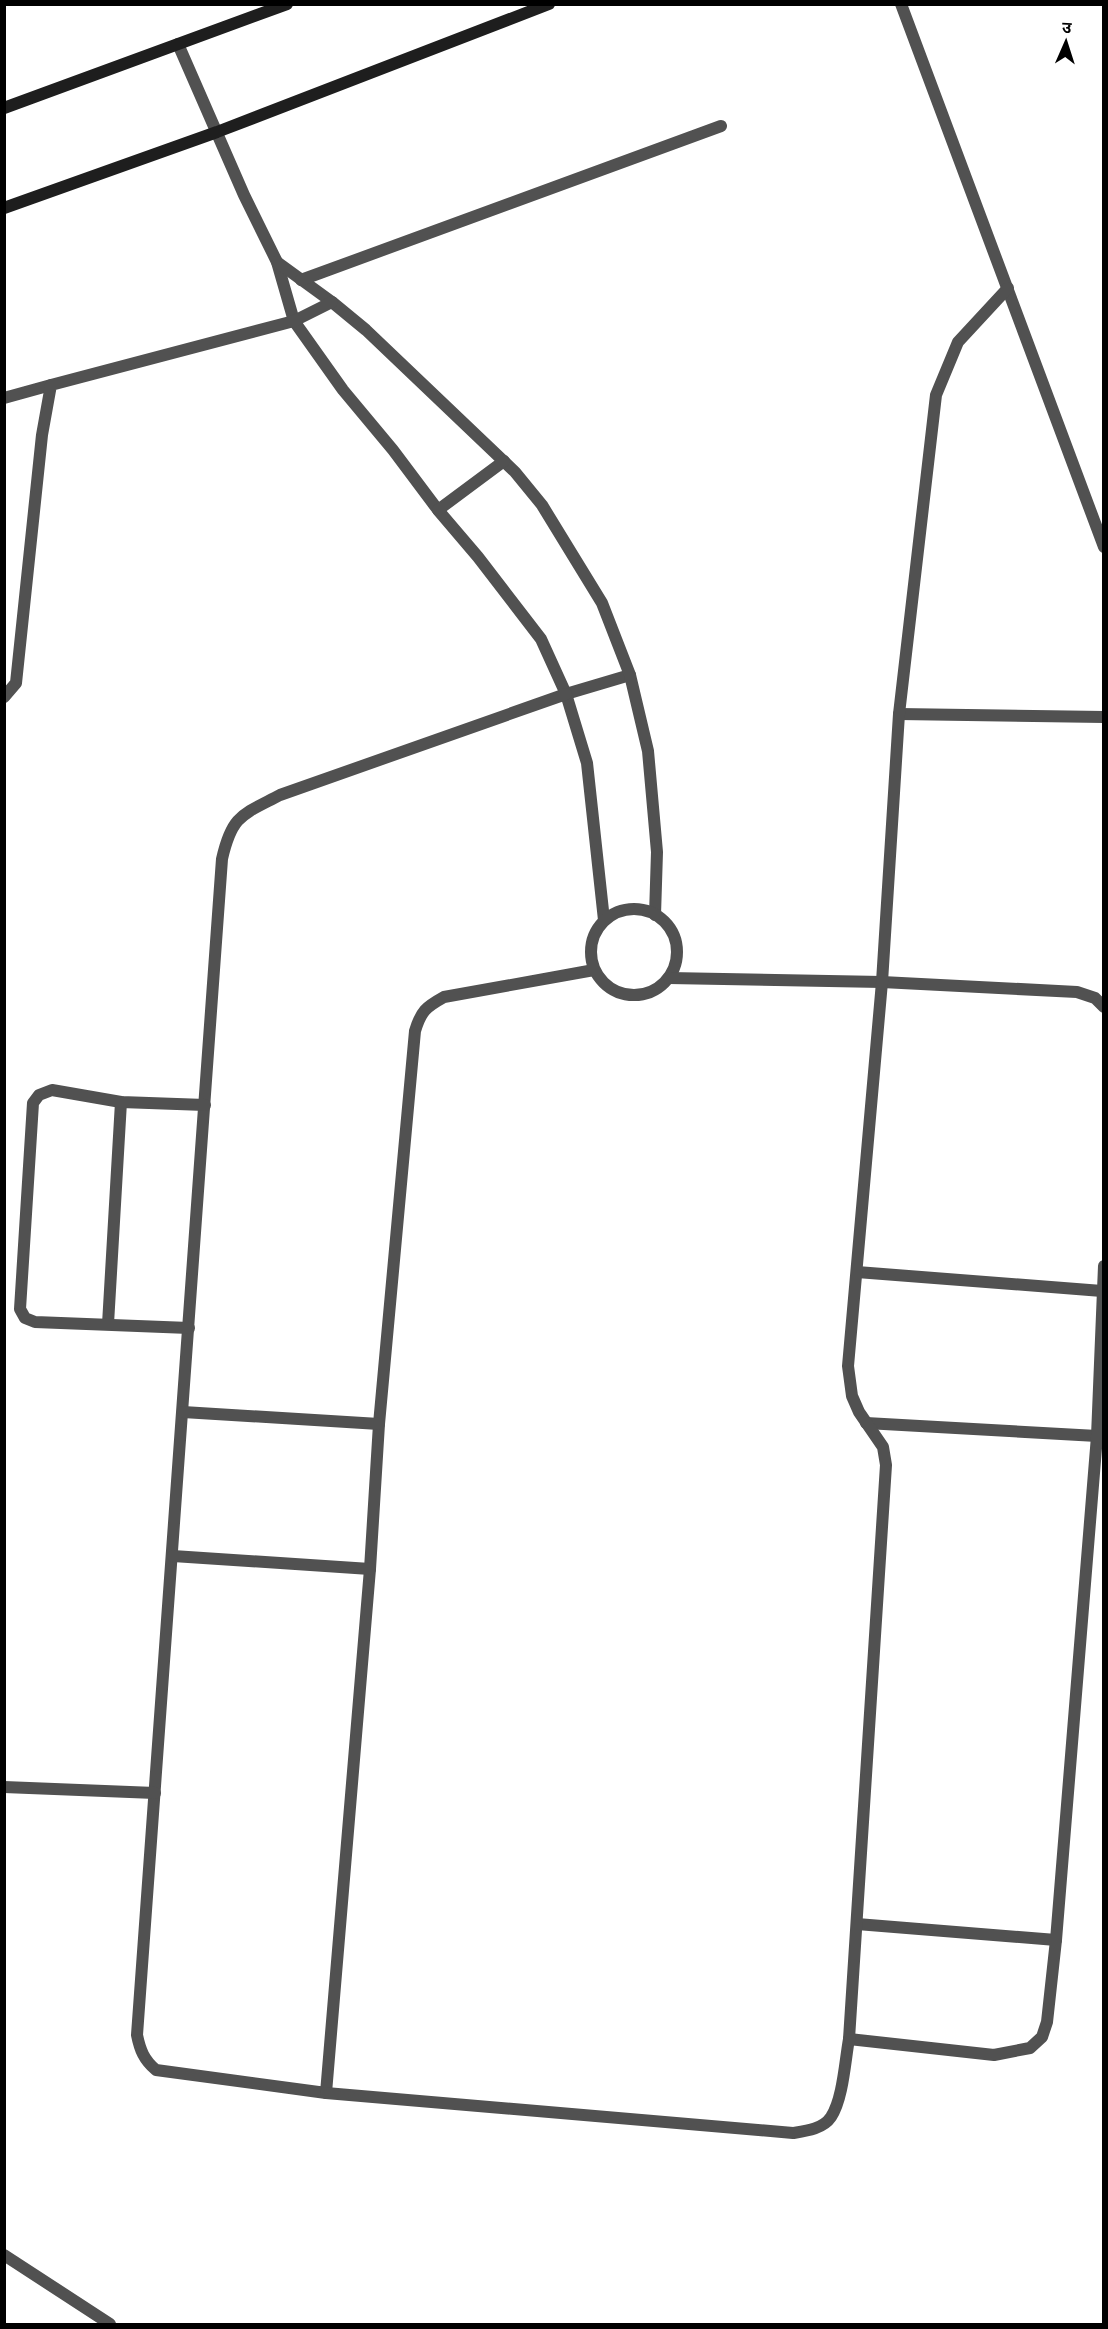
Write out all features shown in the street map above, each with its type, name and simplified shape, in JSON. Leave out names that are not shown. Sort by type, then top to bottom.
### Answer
[{"type":"street","points":[[4,108],[287,4]]},
{"type":"street","points":[[4,208],[217,132],[549,4]]},
{"type":"street","points":[[901,4],[1104,547]]},
{"type":"street","points":[[178,45],[277,262],[294,321],[337,382],[541,639],[567,694],[587,763],[604,920]]},
{"type":"street","points":[[301,280],[721,126]]},
{"type":"street","points":[[277,262],[366,330],[504,461],[542,505],[602,603],[630,675],[648,751],[657,852],[656,915]]},
{"type":"street","points":[[630,675],[567,694],[280,795],[239,817],[231,828],[222,859],[137,2035],[140,2049],[147,2062],[156,2070],[326,2093],[793,2133],[814,2130],[830,2118],[839,2097],[849,2039],[886,1465],[883,1447],[866,1423],[852,1396],[848,1366],[882,982],[899,714],[936,395],[958,342],[1008,288]]},
{"type":"street","points":[[4,398],[294,321],[332,302]]},
{"type":"street","points":[[4,697],[16,683],[42,435],[51,385]]},
{"type":"street","points":[[438,510],[504,461]]},
{"type":"street","points":[[899,714],[1104,717]]},
{"type":"street","points":[[638,909],[656,915],[669,927],[676,943],[676,962],[669,978],[655,990],[638,995],[620,993],[604,984],[594,970],[590,952],[593,934],[604,920],[620,911],[638,909]]},
{"type":"street","points":[[326,2093],[370,1569],[379,1424],[415,1031],[420,1016],[428,1006],[444,998],[594,970]]},
{"type":"street","points":[[669,978],[882,982],[1077,992],[1095,998],[1104,1007]]},
{"type":"street","points":[[189,1328],[35,1322],[25,1318],[20,1310],[33,1103],[39,1095],[52,1090],[121,1102],[205,1105]]},
{"type":"street","points":[[108,1324],[121,1102]]},
{"type":"street","points":[[849,2039],[994,2055],[1030,2048],[1042,2037],[1047,2022],[1056,1940],[1097,1436],[1104,1266]]},
{"type":"street","points":[[857,1272],[1102,1291]]},
{"type":"street","points":[[183,1412],[379,1424]]},
{"type":"street","points":[[866,1423],[1097,1436]]},
{"type":"street","points":[[173,1556],[370,1569]]},
{"type":"street","points":[[4,1787],[155,1793]]},
{"type":"street","points":[[857,1924],[1056,1940]]},
{"type":"street","points":[[4,2255],[110,2325]]}]
